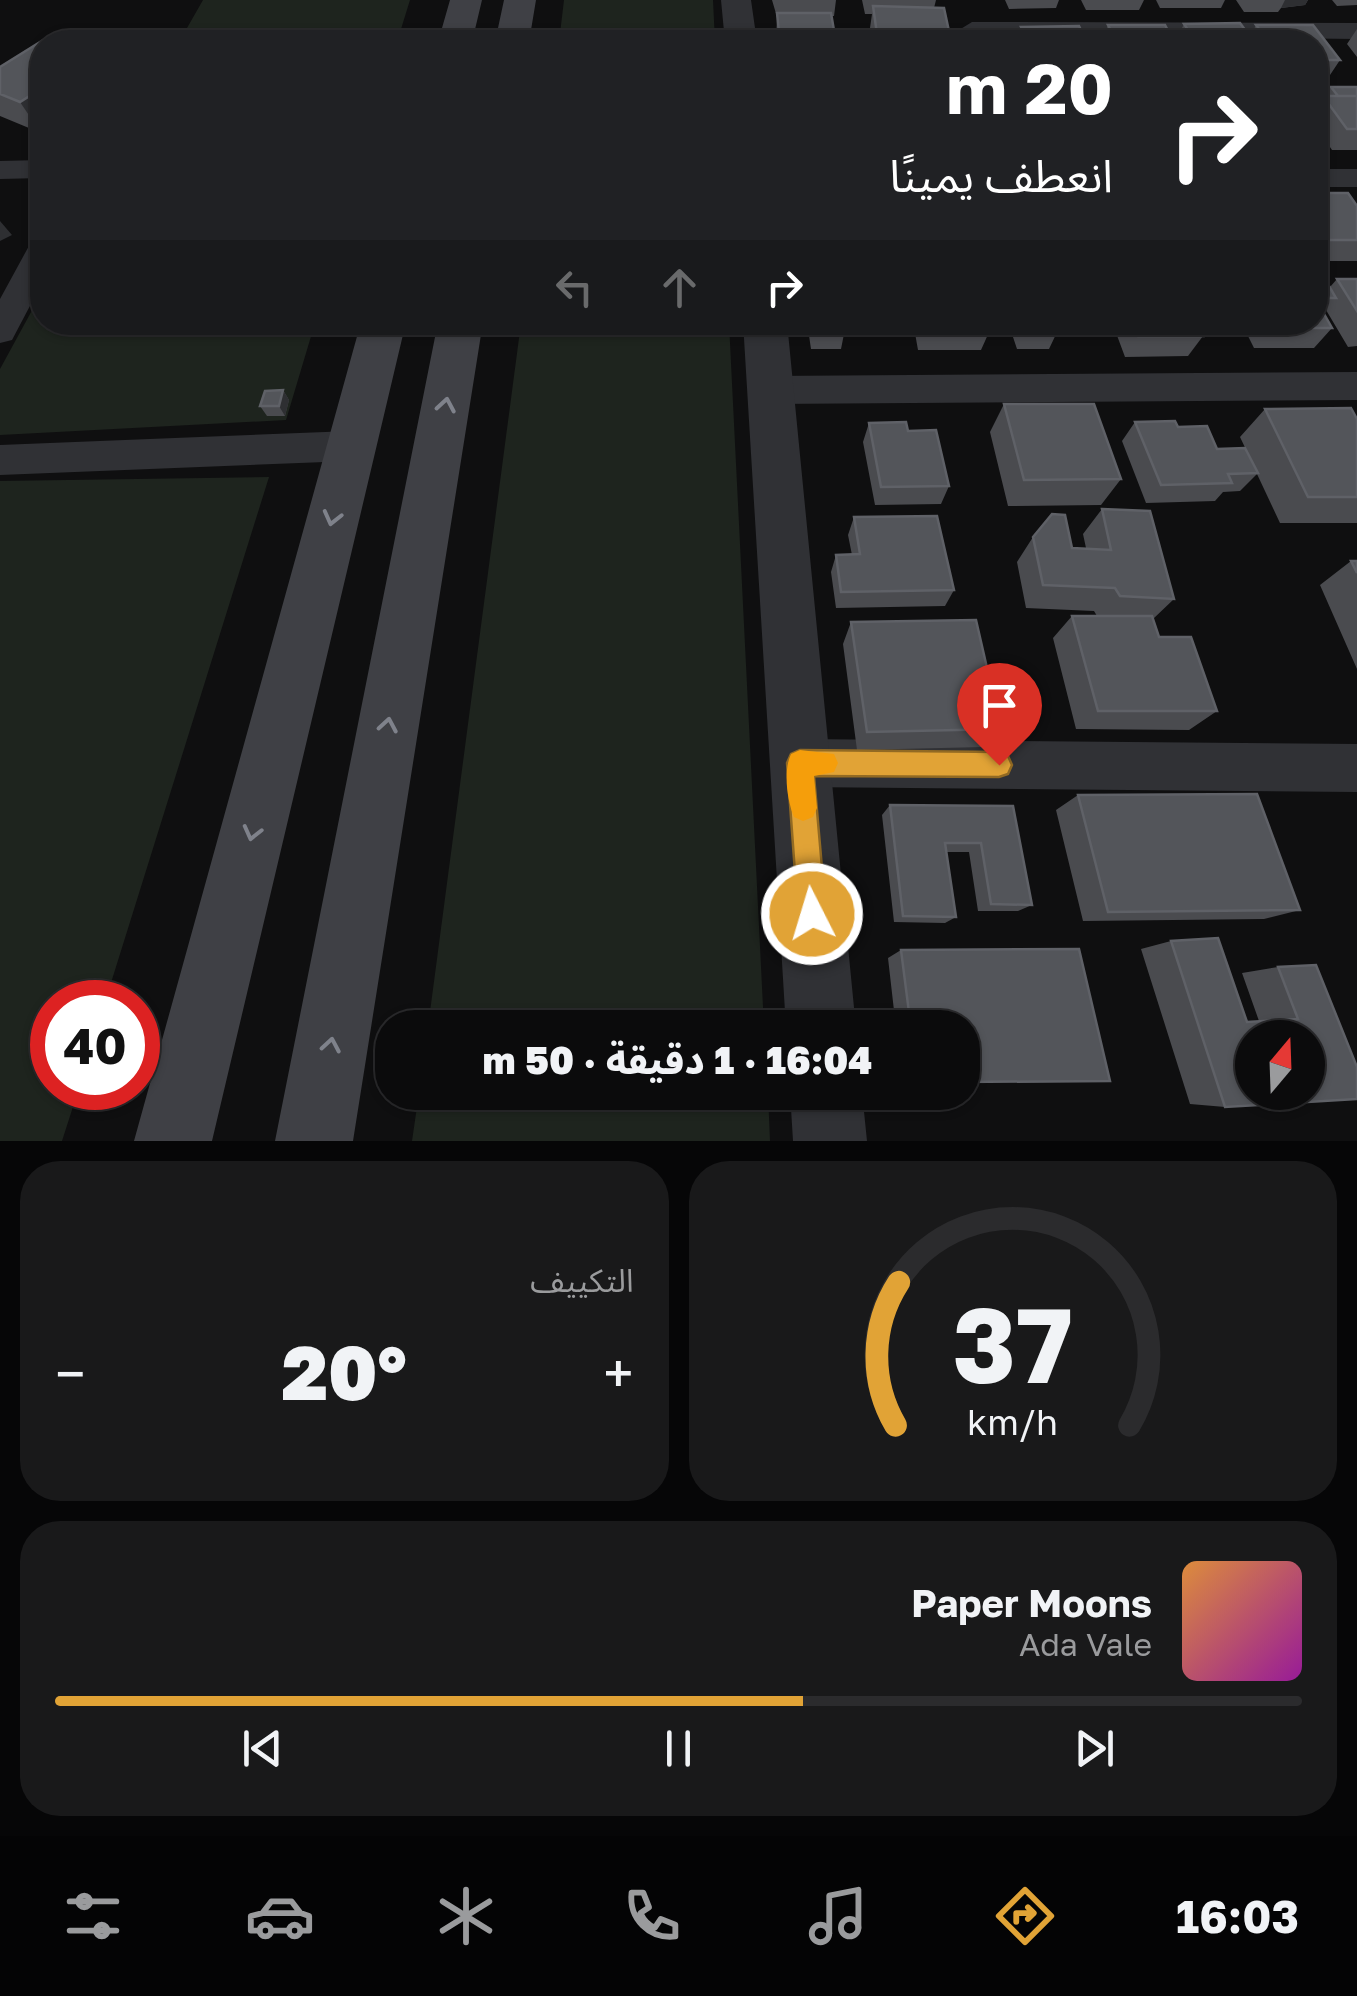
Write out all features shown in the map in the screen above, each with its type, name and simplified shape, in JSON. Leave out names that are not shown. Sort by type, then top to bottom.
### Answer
[{"type":"main road","points":[[458,30],[466,0]]},
{"type":"main road","points":[[514,30],[520,0]]},
{"type":"main road","points":[[173,1141],[381,335]]},
{"type":"main road","points":[[314,1141],[459,335]]},
{"type":"street","points":[[736,0],[740,30]]},
{"type":"street","points":[[962,0],[972,30]]},
{"type":"street","points":[[1328,31],[1357,31]]},
{"type":"street","points":[[0,170],[30,169]]},
{"type":"street","points":[[1328,178],[1357,178]]},
{"type":"street","points":[[0,331],[30,275]]},
{"type":"street","points":[[767,335],[820,1010]]},
{"type":"street","points":[[770,390],[1357,386]]},
{"type":"street","points":[[0,460],[351,446]]},
{"type":"street","points":[[800,763],[1357,768]]},
{"type":"street","points":[[827,1110],[830,1141]]},
{"type":"shaded area","points":[[203,0],[410,0],[401,30],[186,30]]},
{"type":"shaded area","points":[[564,0],[713,0],[714,30],[560,30]]},
{"type":"shaded area","points":[[30,314],[30,335],[311,335],[286,420],[0,435],[0,369]]},
{"type":"shaded area","points":[[519,335],[730,335],[763,1010],[430,1010]]},
{"type":"shaded area","points":[[269,477],[112,980],[30,980],[30,1110],[72,1110],[62,1141],[0,1141],[0,481]]},
{"type":"shaded area","points":[[417,1110],[769,1110],[770,1141],[412,1141]]},
{"type":"building","points":[[873,6],[944,8],[949,30],[876,30]]},
{"type":"building","points":[[777,13],[831,13],[834,30],[779,30]]},
{"type":"building","points":[[1240,23],[1245,30],[1188,30],[1184,24]]},
{"type":"building","points":[[1108,25],[1165,25],[1168,30],[1111,30]]},
{"type":"building","points":[[1256,25],[1313,25],[1317,30],[1260,30]]},
{"type":"building","points":[[1079,26],[1081,30],[1022,30],[1021,27]]},
{"type":"building","points":[[1328,44],[1340,60],[1328,60]]},
{"type":"building","points":[[30,48],[30,96],[20,102],[0,94],[0,67]]},
{"type":"building","points":[[1331,87],[1357,87],[1357,96],[1338,96]]},
{"type":"building","points":[[1328,96],[1357,96],[1357,129],[1347,129],[1328,103]]},
{"type":"building","points":[[1328,193],[1348,193],[1357,206],[1357,240],[1328,240]]},
{"type":"building","points":[[1337,279],[1357,279],[1357,311]]},
{"type":"building","points":[[1138,335],[1203,336],[1138,336]]},
{"type":"building","points":[[283,390],[279,406],[260,406],[265,391]]},
{"type":"building","points":[[1004,404],[1094,404],[1121,479],[1024,480]]},
{"type":"building","points":[[1351,408],[1357,419],[1357,497],[1308,497],[1265,409]]},
{"type":"building","points":[[1175,421],[1178,427],[1207,426],[1217,449],[1245,448],[1258,473],[1228,474],[1232,483],[1161,485],[1135,422]]},
{"type":"building","points":[[906,422],[908,431],[936,430],[949,486],[881,487],[869,423]]},
{"type":"building","points":[[1102,509],[1150,511],[1174,599],[1120,596],[1115,588],[1043,585],[1033,537],[1052,514],[1065,515],[1072,548],[1111,550]]},
{"type":"building","points":[[937,516],[954,590],[841,592],[836,555],[860,554],[854,517]]},
{"type":"building","points":[[1072,616],[1152,616],[1159,637],[1191,637],[1217,711],[1098,711]]},
{"type":"building","points":[[976,620],[1001,729],[867,732],[851,622]]},
{"type":"building","points":[[1257,794],[1300,910],[1108,912],[1078,795]]},
{"type":"building","points":[[890,805],[1013,806],[1032,905],[991,904],[981,843],[945,843],[956,917],[903,916]]},
{"type":"building","points":[[1218,938],[1246,1020],[1235,1020],[1235,1106],[1225,1107],[1171,941]]},
{"type":"building","points":[[1079,949],[1110,1081],[980,1082],[980,1010],[909,1010],[901,950]]},
{"type":"building","points":[[1316,965],[1357,1067],[1357,1099],[1325,1101],[1325,1020],[1281,1020],[1298,1019],[1278,967]]},
{"type":"slow traffic","points":[[803,808],[800,763],[825,763]]},
{"type":"route","points":[[812,914],[800,763],[999,765]]}]
